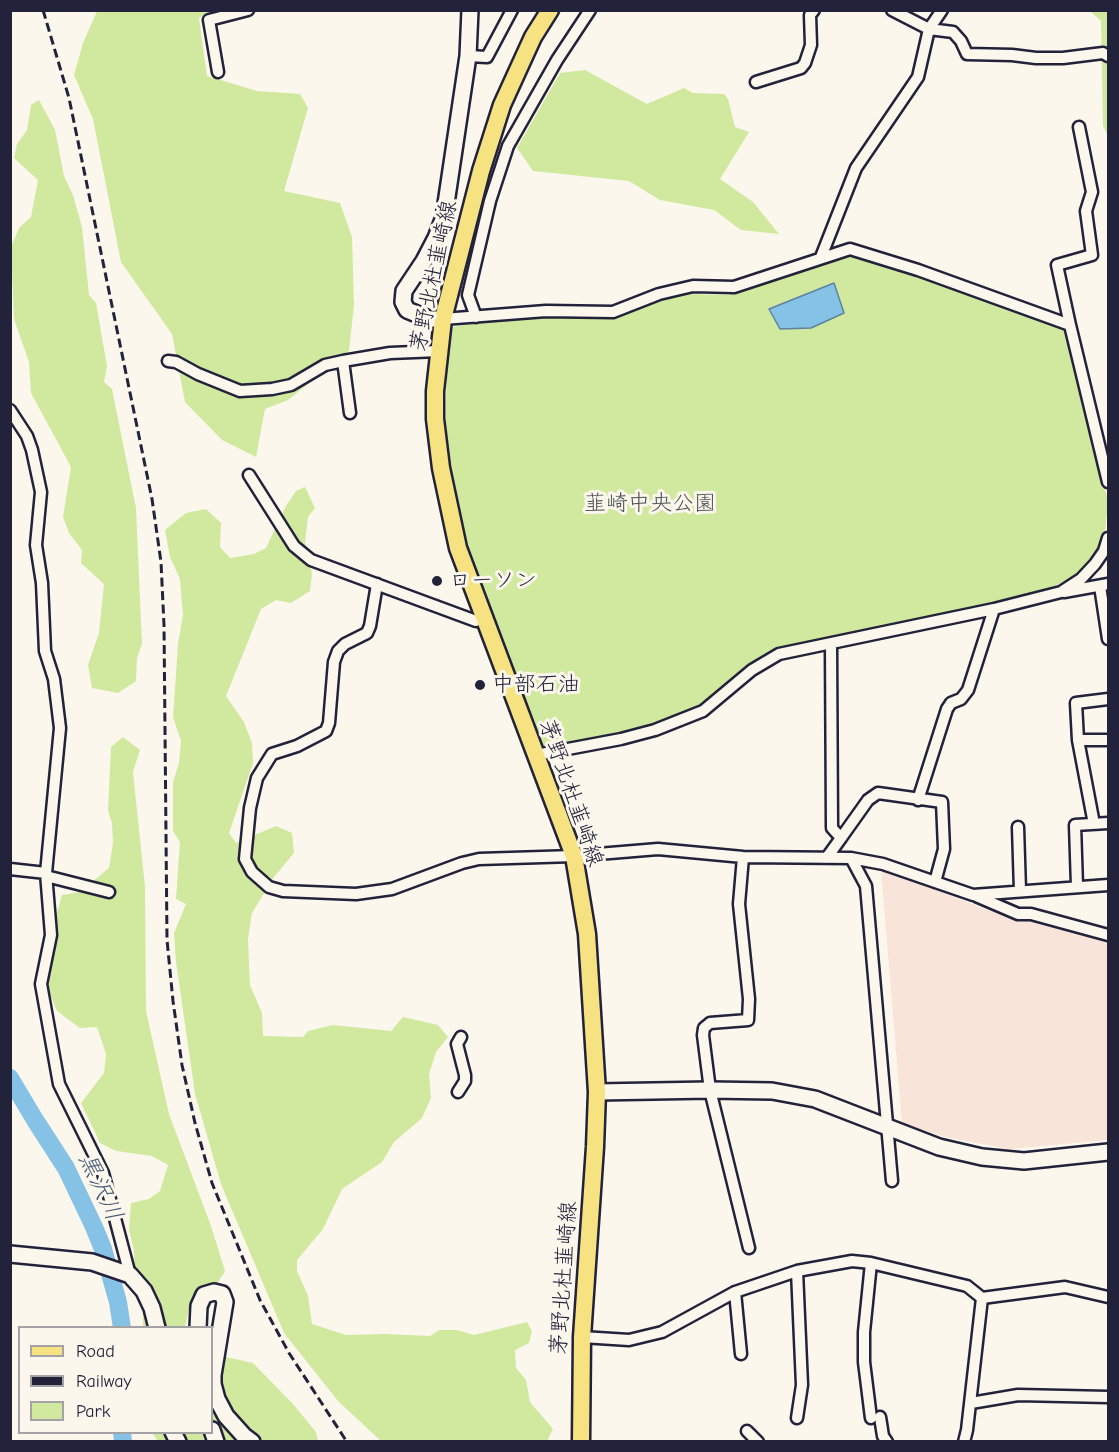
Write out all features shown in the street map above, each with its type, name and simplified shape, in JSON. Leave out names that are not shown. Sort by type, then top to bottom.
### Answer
[{"type":"main road","name":"茅野北杜韮崎線","points":[[550,10],[534,37],[502,105],[481,171],[443,319],[435,391],[435,419],[441,468],[458,548],[574,856],[587,934],[597,1092],[582,1337],[581,1442]]},
{"type":"street","points":[[218,72],[209,20],[248,10]]},
{"type":"street","points":[[470,10],[468,56],[444,217],[424,261],[404,291],[403,302],[407,310],[429,319],[528,312],[613,312],[659,294],[693,286],[734,287],[850,249],[918,270],[1070,325]]},
{"type":"street","points":[[468,56],[487,57],[512,10]]},
{"type":"street","points":[[476,317],[468,295],[490,201],[508,146],[557,60],[590,10]]},
{"type":"street","points":[[756,82],[801,68],[811,45],[810,15],[814,10]]},
{"type":"street","points":[[892,10],[929,29],[953,32],[961,41],[967,54],[1036,58],[1063,58],[1103,53],[1108,56]]},
{"type":"street","points":[[821,257],[856,168],[918,77],[929,29],[942,10]]},
{"type":"street","points":[[1079,127],[1092,192],[1086,211],[1092,255],[1057,265],[1108,482]]},
{"type":"street","points":[[1053,318],[1067,311]]},
{"type":"street","points":[[168,361],[176,362],[198,374],[240,391],[291,385],[325,365],[343,361],[390,353],[439,351]]},
{"type":"street","points":[[343,361],[350,413]]},
{"type":"street","points":[[10,410],[29,443],[41,492],[36,545],[42,583],[45,651],[54,679],[60,728],[46,875],[51,935],[41,984],[59,1084],[103,1173],[124,1272]]},
{"type":"street","points":[[249,475],[294,546],[311,560],[476,621],[483,618]]},
{"type":"street","points":[[1062,592],[1095,564],[1108,538]]},
{"type":"street","points":[[377,584],[367,633],[345,644],[338,651],[334,662],[329,723],[326,731],[297,746],[272,754],[257,778],[250,808],[245,859],[252,872],[269,887],[283,891],[356,894],[392,889],[479,859],[574,856],[658,849],[743,857],[828,856],[883,864],[972,895],[1018,914],[1031,914],[1108,935]]},
{"type":"street","points":[[536,755],[621,739],[655,730],[703,711],[752,670],[779,654],[994,609],[1062,592],[1104,585],[1108,638]]},
{"type":"street","points":[[918,800],[947,709],[951,703],[961,699],[968,690],[994,609]]},
{"type":"street","points":[[831,644],[832,828],[841,838]]},
{"type":"street","points":[[1094,824],[1078,740],[1076,703],[1108,699]]},
{"type":"street","points":[[1078,740],[1108,740]]},
{"type":"street","points":[[828,856],[868,800],[878,793],[942,802],[944,849],[935,882]]},
{"type":"street","points":[[1077,886],[1075,825],[1108,823]]},
{"type":"street","points":[[1018,826],[1020,891]]},
{"type":"street","points":[[743,857],[739,904],[749,999],[747,1020],[710,1023],[704,1028],[710,1090],[749,1248]]},
{"type":"street","points":[[851,858],[866,886],[892,1181]]},
{"type":"street","points":[[10,869],[46,875],[109,892]]},
{"type":"street","points":[[972,895],[1108,885]]},
{"type":"street","points":[[458,1092],[465,1081],[457,1044],[460,1037]]},
{"type":"street","points":[[597,1092],[772,1091],[815,1099],[844,1109],[887,1129],[939,1147],[981,1157],[1024,1161],[1108,1152]]},
{"type":"street","points":[[10,1254],[92,1262],[124,1272],[144,1291],[152,1308],[156,1326]]},
{"type":"street","points":[[582,1337],[629,1340],[662,1332],[691,1314],[735,1292],[797,1270],[852,1261],[871,1263],[967,1286],[982,1298],[1065,1287],[1108,1297]]},
{"type":"street","points":[[871,1263],[864,1332],[864,1362],[876,1417],[887,1442]]},
{"type":"street","points":[[797,1270],[802,1385],[797,1418]]},
{"type":"street","points":[[198,1326],[200,1306],[204,1295],[214,1292],[222,1294],[225,1302],[213,1384],[217,1399],[226,1416],[252,1442]]},
{"type":"street","points":[[735,1292],[741,1354]]},
{"type":"street","points":[[964,1442],[968,1431],[982,1298]]},
{"type":"street","points":[[970,1403],[1018,1395],[1108,1397]]},
{"type":"street","points":[[747,1431],[758,1442]]},
{"type":"shaded area","points":[[881,869],[1014,920],[1028,921],[1108,943],[1108,1140],[1009,1149],[945,1137],[902,1123]]},
{"type":"green space","points":[[97,11],[209,11],[199,18],[207,76],[257,91],[300,94],[308,108],[284,191],[340,203],[352,237],[354,305],[349,351],[288,400],[265,409],[256,457],[222,440],[185,402],[172,334],[121,262],[93,119],[74,75],[83,43]]},
{"type":"green space","points":[[1090,11],[1108,11],[1108,136],[1103,126],[1101,21]]},
{"type":"green space","points":[[585,70],[647,104],[684,88],[693,93],[724,94],[728,99],[735,127],[749,132],[720,179],[753,202],[779,234],[741,230],[714,210],[660,200],[629,181],[533,171],[517,148],[560,73]]},
{"type":"green space","points":[[39,100],[55,130],[64,176],[73,195],[82,227],[89,295],[96,303],[107,366],[104,382],[112,389],[136,508],[142,644],[137,658],[136,681],[118,693],[92,688],[88,665],[99,633],[104,584],[81,563],[82,550],[69,533],[63,517],[71,467],[31,393],[29,362],[14,319],[11,247],[19,228],[31,217],[38,180],[14,158],[17,144],[27,130],[31,105]]},
{"type":"green space","name":"韮崎中央公園","points":[[849,254],[1064,328],[1108,501],[1105,533],[1098,550],[1072,578],[1045,590],[953,613],[767,653],[701,705],[664,721],[618,735],[539,750],[462,553],[445,468],[447,356],[452,327],[500,319],[619,316],[654,300],[691,294],[729,295],[820,262]]},
{"type":"green space","points":[[305,487],[315,508],[308,517],[305,542],[312,574],[310,591],[291,603],[276,600],[261,609],[226,696],[244,722],[252,743],[253,763],[229,833],[236,843],[276,826],[292,833],[294,853],[274,877],[252,913],[248,939],[250,985],[262,1013],[263,1036],[303,1037],[308,1031],[333,1025],[391,1031],[403,1017],[438,1025],[448,1037],[436,1052],[429,1074],[431,1098],[422,1118],[394,1142],[382,1162],[342,1189],[323,1229],[297,1260],[297,1271],[308,1296],[312,1324],[346,1335],[430,1336],[439,1330],[457,1330],[474,1335],[527,1322],[532,1331],[529,1343],[515,1350],[516,1368],[526,1380],[530,1402],[553,1429],[547,1441],[381,1441],[338,1401],[284,1333],[221,1184],[195,1094],[174,933],[186,904],[176,899],[180,842],[173,831],[173,782],[179,763],[181,741],[173,717],[178,644],[183,615],[180,579],[170,557],[165,530],[186,513],[206,509],[221,523],[220,547],[230,558],[254,554],[266,548],[286,506],[296,491]]},
{"type":"green space","points":[[123,737],[140,750],[133,772],[145,887],[146,1011],[169,1114],[211,1226],[225,1271],[215,1287],[190,1303],[185,1326],[143,1326],[143,1299],[135,1291],[134,1251],[129,1229],[131,1203],[149,1199],[160,1191],[168,1165],[152,1156],[116,1151],[100,1143],[81,1103],[104,1073],[106,1054],[97,1027],[80,1028],[57,1011],[48,989],[56,916],[62,895],[80,892],[109,868],[113,843],[112,823],[108,811],[111,747]]},
{"type":"green space","points":[[213,1354],[253,1363],[293,1404],[316,1432],[318,1441],[158,1441],[153,1434],[213,1434]]},
{"type":"water","points":[[834,283],[844,313],[811,328],[780,329],[769,309]]},
{"type":"waterway","name":"黒沢川","points":[[10,1078],[66,1168],[94,1227],[103,1249],[118,1302],[122,1326]]},
{"type":"waterway","name":"黒沢川","points":[[122,1434],[123,1442]]},
{"type":"railway","points":[[43,10],[69,98],[152,499],[161,562],[164,625],[167,940],[182,1065],[212,1183],[260,1300],[289,1353],[347,1442]]},
{"type":"place","name":"ローソン","points":[[437,581]]},
{"type":"place","name":"中部石油","points":[[480,685]]}]
